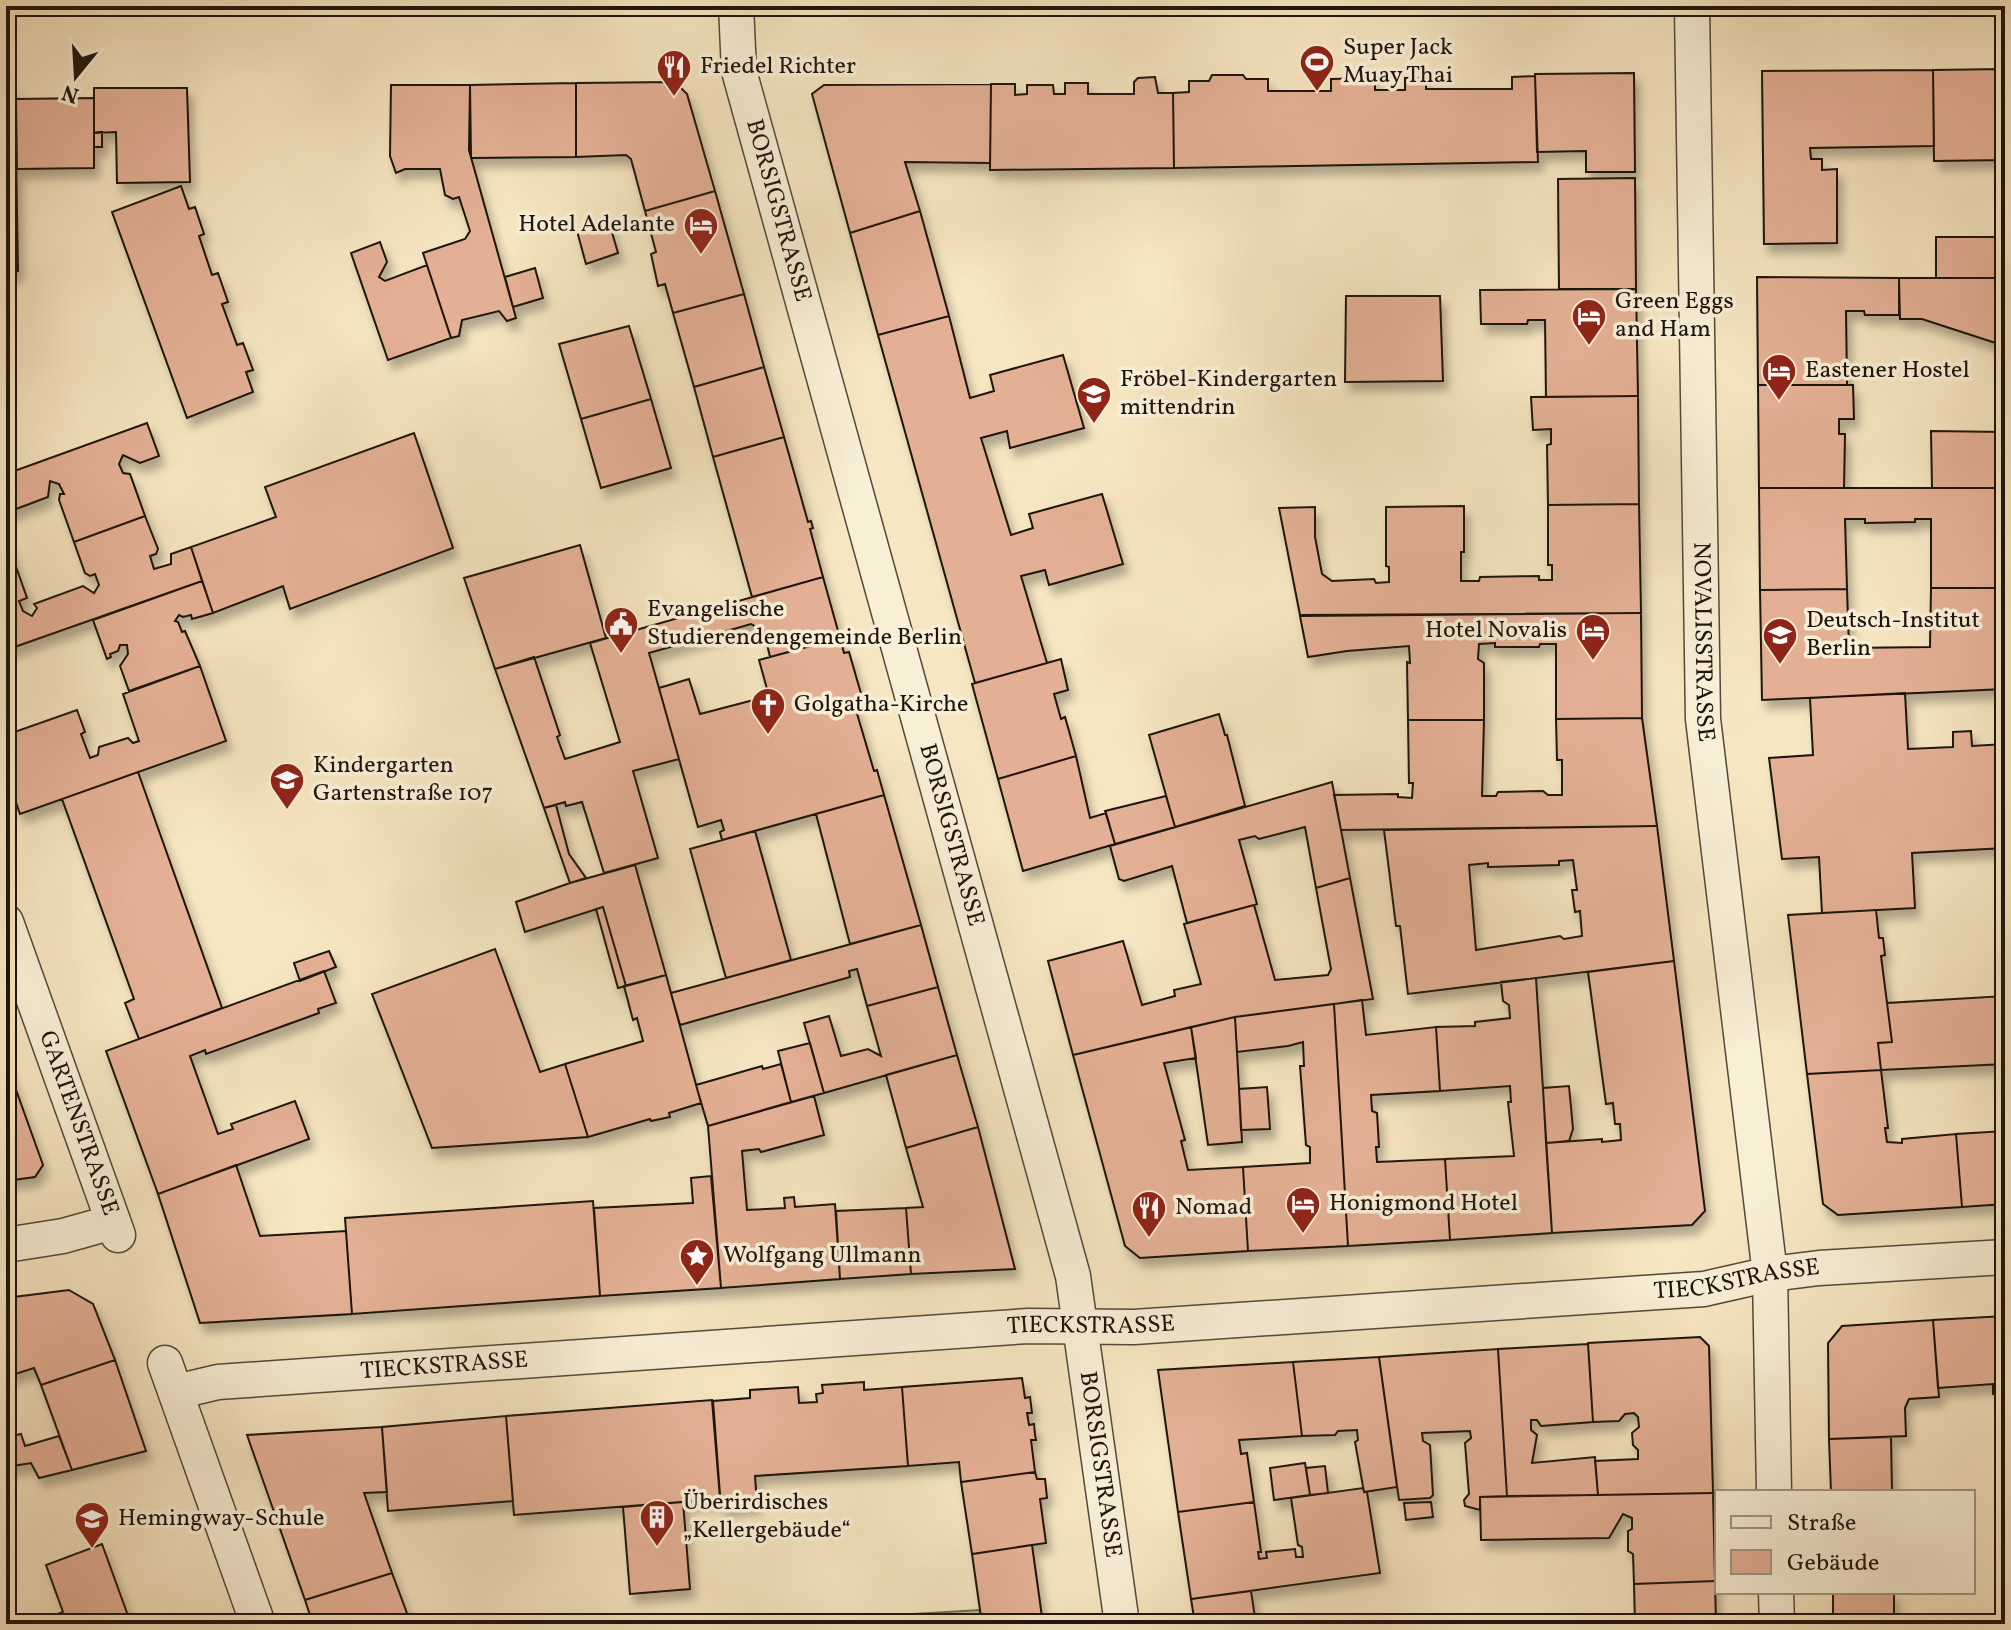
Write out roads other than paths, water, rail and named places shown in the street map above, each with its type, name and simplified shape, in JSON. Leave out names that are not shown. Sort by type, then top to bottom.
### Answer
[{"type":"street","name":"BORSIGSTRASSE","points":[[736,6],[739,71],[1073,1276],[1122,1624]]},
{"type":"street","name":"NOVALISSTRASSE","points":[[1692,6],[1703,719],[1770,1274],[1774,1490]]},
{"type":"street","name":"GARTENSTRASSE","points":[[6,922],[116,1228],[6,1245]]},
{"type":"street","name":"TIECKSTRASSE","points":[[258,1624],[170,1377],[218,1382],[1028,1326],[1164,1325],[1704,1289],[1770,1274],[1845,1266],[2005,1257]]},
{"type":"street","points":[[1776,1594],[1777,1624]]},
{"type":"place","name":"Super Jack Muay Thai","points":[[1317,93]]},
{"type":"place","name":"Friedel Richter","points":[[674,98]]},
{"type":"place","name":"Hotel Adelante","points":[[701,256]]},
{"type":"place","name":"Green Eggs and Ham","points":[[1589,347]]},
{"type":"place","name":"Eastener Hostel","points":[[1779,402]]},
{"type":"place","name":"Fröbel-Kindergarten mittendrin","points":[[1094,425]]},
{"type":"place","name":"Evangelische Studierendengemeinde Berlin","points":[[621,655]]},
{"type":"place","name":"Hotel Novalis","points":[[1593,662]]},
{"type":"place","name":"Deutsch-Institut Berlin","points":[[1780,666]]},
{"type":"place","name":"Golgatha-Kirche","points":[[768,736]]},
{"type":"place","name":"Kindergarten Gartenstraße 107","points":[[287,811]]},
{"type":"place","name":"Honigmond Hotel","points":[[1303,1235]]},
{"type":"place","name":"Nomad","points":[[1149,1239]]},
{"type":"place","name":"Wolfgang Ullmann","points":[[697,1287]]},
{"type":"place","name":"Überirdisches „Kellergebäude“","points":[[657,1548]]},
{"type":"place","name":"Hemingway-Schule","points":[[92,1550]]}]
